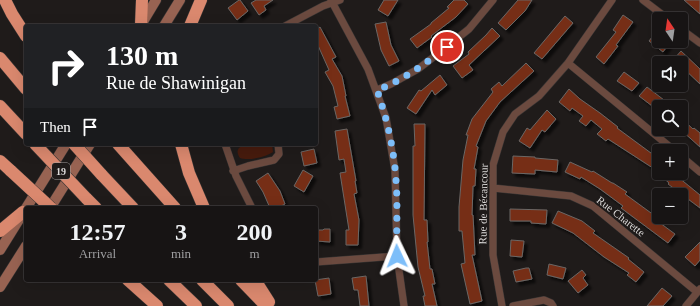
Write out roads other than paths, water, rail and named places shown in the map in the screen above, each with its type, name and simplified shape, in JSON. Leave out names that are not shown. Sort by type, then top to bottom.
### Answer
[{"type":"highway","points":[[5,0],[24,33]]},
{"type":"highway","points":[[140,24],[142,0]]},
{"type":"highway","points":[[191,24],[201,0]]},
{"type":"highway","points":[[0,58],[24,87]]},
{"type":"highway","points":[[0,107],[24,132]]},
{"type":"highway","name":"19","points":[[37,146],[94,206]]},
{"type":"highway","name":"19","points":[[76,146],[131,206]]},
{"type":"highway","points":[[120,146],[173,206]]},
{"type":"highway","points":[[182,146],[189,173],[203,206]]},
{"type":"highway","points":[[0,161],[48,206]]},
{"type":"highway","points":[[0,231],[23,212]]},
{"type":"highway","points":[[130,282],[157,306]]},
{"type":"highway","points":[[171,282],[196,306]]},
{"type":"highway","points":[[204,282],[228,306]]},
{"type":"highway","points":[[243,282],[266,306]]},
{"type":"highway","points":[[256,282],[272,306]]},
{"type":"main road","points":[[141,24],[156,0]]},
{"type":"main road","points":[[165,24],[180,0]]},
{"type":"main road","points":[[27,206],[65,146]]},
{"type":"main road","points":[[51,206],[89,146]]},
{"type":"main road","points":[[0,250],[23,212]]},
{"type":"main road","points":[[0,287],[24,249]]},
{"type":"street","points":[[377,90],[418,69],[435,56],[469,29],[493,0]]},
{"type":"street","name":"Rue de Bécancour","points":[[502,306],[493,255],[493,165],[503,132],[515,114],[539,96],[568,63],[612,0]]},
{"type":"street","points":[[643,0],[659,12]]},
{"type":"street","points":[[289,24],[334,1],[377,90],[386,118],[394,160],[397,189],[397,256],[404,306]]},
{"type":"street","points":[[688,34],[700,43]]},
{"type":"street","points":[[568,63],[666,144]]},
{"type":"street","points":[[226,146],[233,170],[251,206]]},
{"type":"street","points":[[233,170],[274,160],[280,154],[278,146]]},
{"type":"street","points":[[688,162],[700,172]]},
{"type":"street","name":"Rue Charette","points":[[493,188],[570,196],[593,206],[699,290]]},
{"type":"street","points":[[318,262],[397,256]]},
{"type":"street","points":[[686,306],[699,290]]},
{"type":"street","points":[[513,306],[544,300],[551,303],[553,306]]}]
